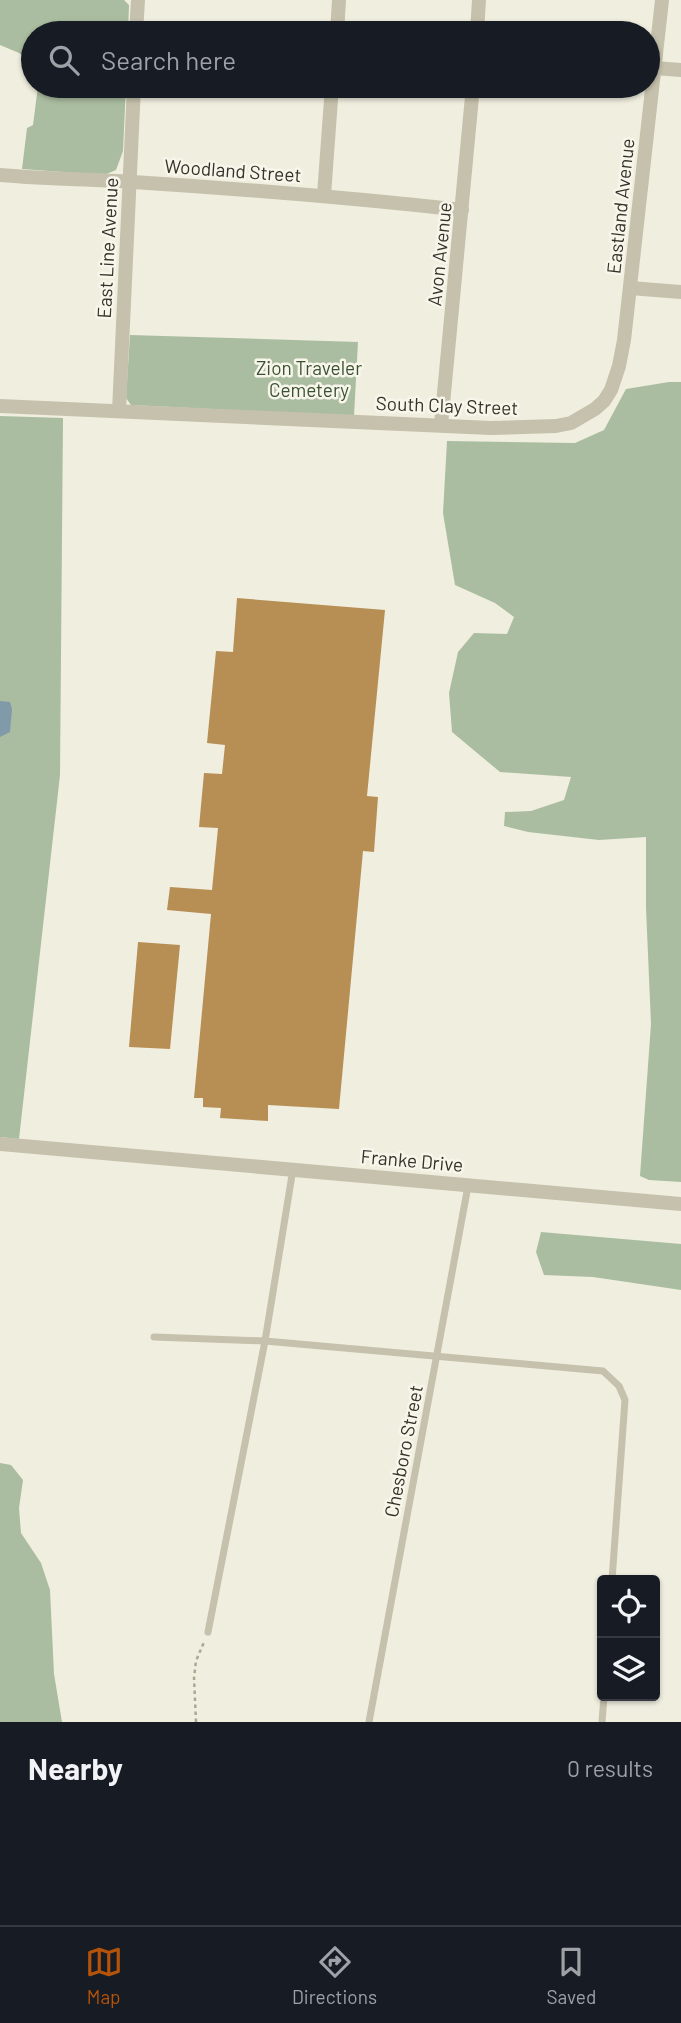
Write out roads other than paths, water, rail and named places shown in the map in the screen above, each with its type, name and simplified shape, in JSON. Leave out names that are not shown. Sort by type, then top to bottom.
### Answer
[{"type":"street","points":[[137,21],[138,0]]},
{"type":"street","points":[[338,21],[339,0]]},
{"type":"street","points":[[478,21],[480,0]]},
{"type":"street","name":"Eastland Avenue","points":[[660,21],[662,0]]},
{"type":"street","points":[[660,68],[681,70]]},
{"type":"street","name":"East Line Avenue","points":[[119,411],[134,98]]},
{"type":"street","points":[[324,195],[331,98]]},
{"type":"street","name":"Avon Avenue","points":[[441,425],[463,210],[471,98]]},
{"type":"street","name":"Eastland Avenue","points":[[595,409],[611,390],[619,366],[652,98]]},
{"type":"street","name":"Woodland Street","points":[[0,176],[324,195],[463,210]]},
{"type":"street","points":[[630,288],[681,292]]},
{"type":"street","name":"South Clay Street","points":[[0,406],[491,428],[556,426],[571,423],[595,409]]},
{"type":"street","name":"Franke Drive","points":[[0,1144],[681,1204]]},
{"type":"lane","points":[[208,1632],[265,1341],[293,1169]]},
{"type":"lane","name":"Chesboro Street","points":[[369,1722],[468,1185]]},
{"type":"lane","points":[[154,1337],[265,1341],[603,1371],[619,1385],[625,1400],[612,1575]]},
{"type":"lane","points":[[602,1722],[604,1701]]},
{"type":"water","points":[[0,701],[10,702],[12,709],[10,732],[0,737]]},
{"type":"park label","name":"Zion Traveler Cemetery","points":[[309,378]]}]
